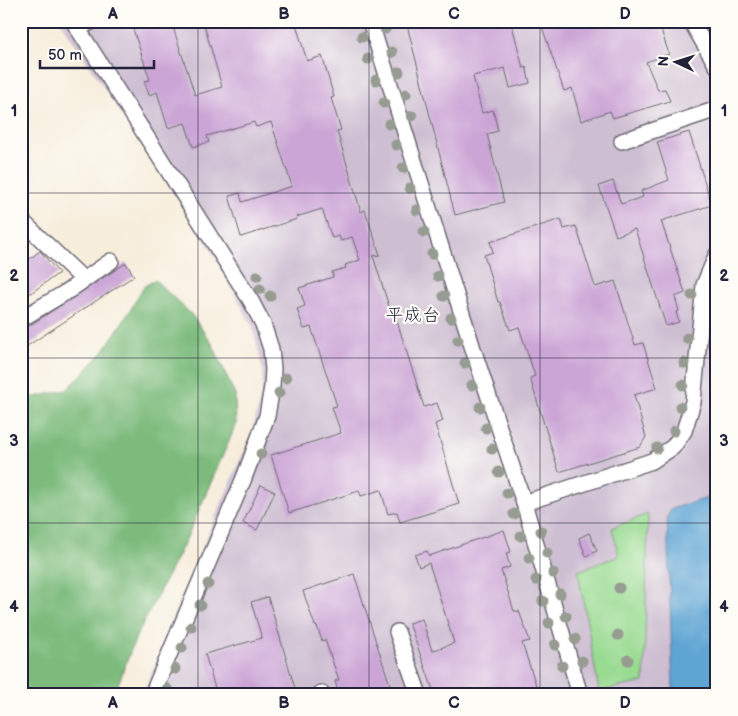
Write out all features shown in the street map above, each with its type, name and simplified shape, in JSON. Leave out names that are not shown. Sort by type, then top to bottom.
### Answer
[{"type":"street","points":[[93,21],[75,24],[251,300],[263,324],[273,368],[267,416],[244,478],[152,695]]},
{"type":"street","points":[[370,21],[474,352],[524,503],[580,695]]},
{"type":"street","points":[[691,21],[717,66]]},
{"type":"street","points":[[622,141],[717,109]]},
{"type":"street","points":[[21,220],[84,280]]},
{"type":"street","points":[[524,503],[652,461],[673,447],[684,432],[693,402],[704,285],[717,254]]},
{"type":"street","points":[[21,319],[111,261]]},
{"type":"street","points":[[396,632],[419,695]]},
{"type":"shaded area","points":[[60,21],[717,21],[717,695],[143,695],[181,596],[251,435],[262,393],[263,371],[253,328],[210,249]]},
{"type":"green space","points":[[155,280],[191,314],[213,345],[235,395],[236,425],[185,542],[136,637],[114,695],[21,695],[21,400],[67,390],[102,353],[143,287]]},
{"type":"green space","points":[[648,514],[644,682],[599,691],[578,571],[619,556],[612,528]]},
{"type":"water","points":[[717,495],[717,695],[679,695],[673,689],[667,517],[671,509]]},
{"type":"building","points":[[159,21],[171,21],[195,95],[222,87],[203,21],[295,21],[307,61],[322,56],[334,97],[331,98],[341,130],[337,131],[361,212],[365,210],[380,255],[373,256],[392,316],[395,315],[424,407],[437,403],[443,421],[435,424],[459,504],[400,522],[397,512],[388,514],[381,490],[361,496],[359,491],[289,513],[271,455],[341,433],[332,407],[337,406],[311,327],[304,329],[297,309],[305,306],[299,288],[333,277],[332,272],[346,268],[345,265],[360,260],[352,237],[341,241],[339,236],[332,238],[322,209],[241,237],[229,196],[240,193],[242,202],[292,186],[271,122],[256,127],[254,122],[207,136],[209,142],[193,147],[185,123],[168,128],[157,92],[149,95],[144,81],[150,80],[133,29]]},
{"type":"building","points":[[406,21],[511,21],[523,68],[526,67],[530,83],[510,88],[505,68],[473,76],[482,113],[493,110],[498,131],[487,134],[504,202],[455,215]]},
{"type":"building","points":[[540,21],[598,21],[599,27],[617,21],[658,21],[669,54],[646,62],[658,90],[665,89],[670,101],[613,118],[610,111],[581,121],[572,88],[564,91]]},
{"type":"building","points":[[689,132],[712,205],[661,221],[685,293],[675,297],[679,311],[676,312],[679,322],[666,326],[635,229],[616,236],[599,186],[613,181],[621,204],[643,197],[641,191],[669,180],[657,142]]},
{"type":"building","points":[[561,219],[564,229],[576,226],[595,287],[615,281],[635,345],[643,343],[657,388],[634,395],[646,437],[640,447],[559,472],[530,378],[535,376],[519,327],[510,330],[500,302],[498,302],[484,255],[493,252],[490,242]]},
{"type":"building","points":[[40,251],[59,273],[21,300],[21,265]]},
{"type":"building","points":[[126,263],[134,276],[21,350],[21,331]]},
{"type":"building","points":[[261,485],[275,492],[257,530],[243,523]]},
{"type":"building","points":[[504,530],[511,552],[506,553],[510,567],[501,570],[514,611],[519,611],[530,641],[522,643],[538,691],[529,695],[435,695],[409,623],[422,619],[432,651],[454,643],[429,563],[419,567],[415,555],[427,551],[429,556]]},
{"type":"building","points":[[589,533],[597,551],[586,556],[579,538]]},
{"type":"building","points":[[354,574],[390,685],[383,687],[386,695],[339,695],[335,681],[339,680],[325,640],[322,641],[317,626],[315,626],[303,591]]},
{"type":"building","points":[[268,597],[297,695],[217,695],[205,654],[262,638],[251,602]]},
{"type":"district","name":"平成台","points":[[413,315]]}]
